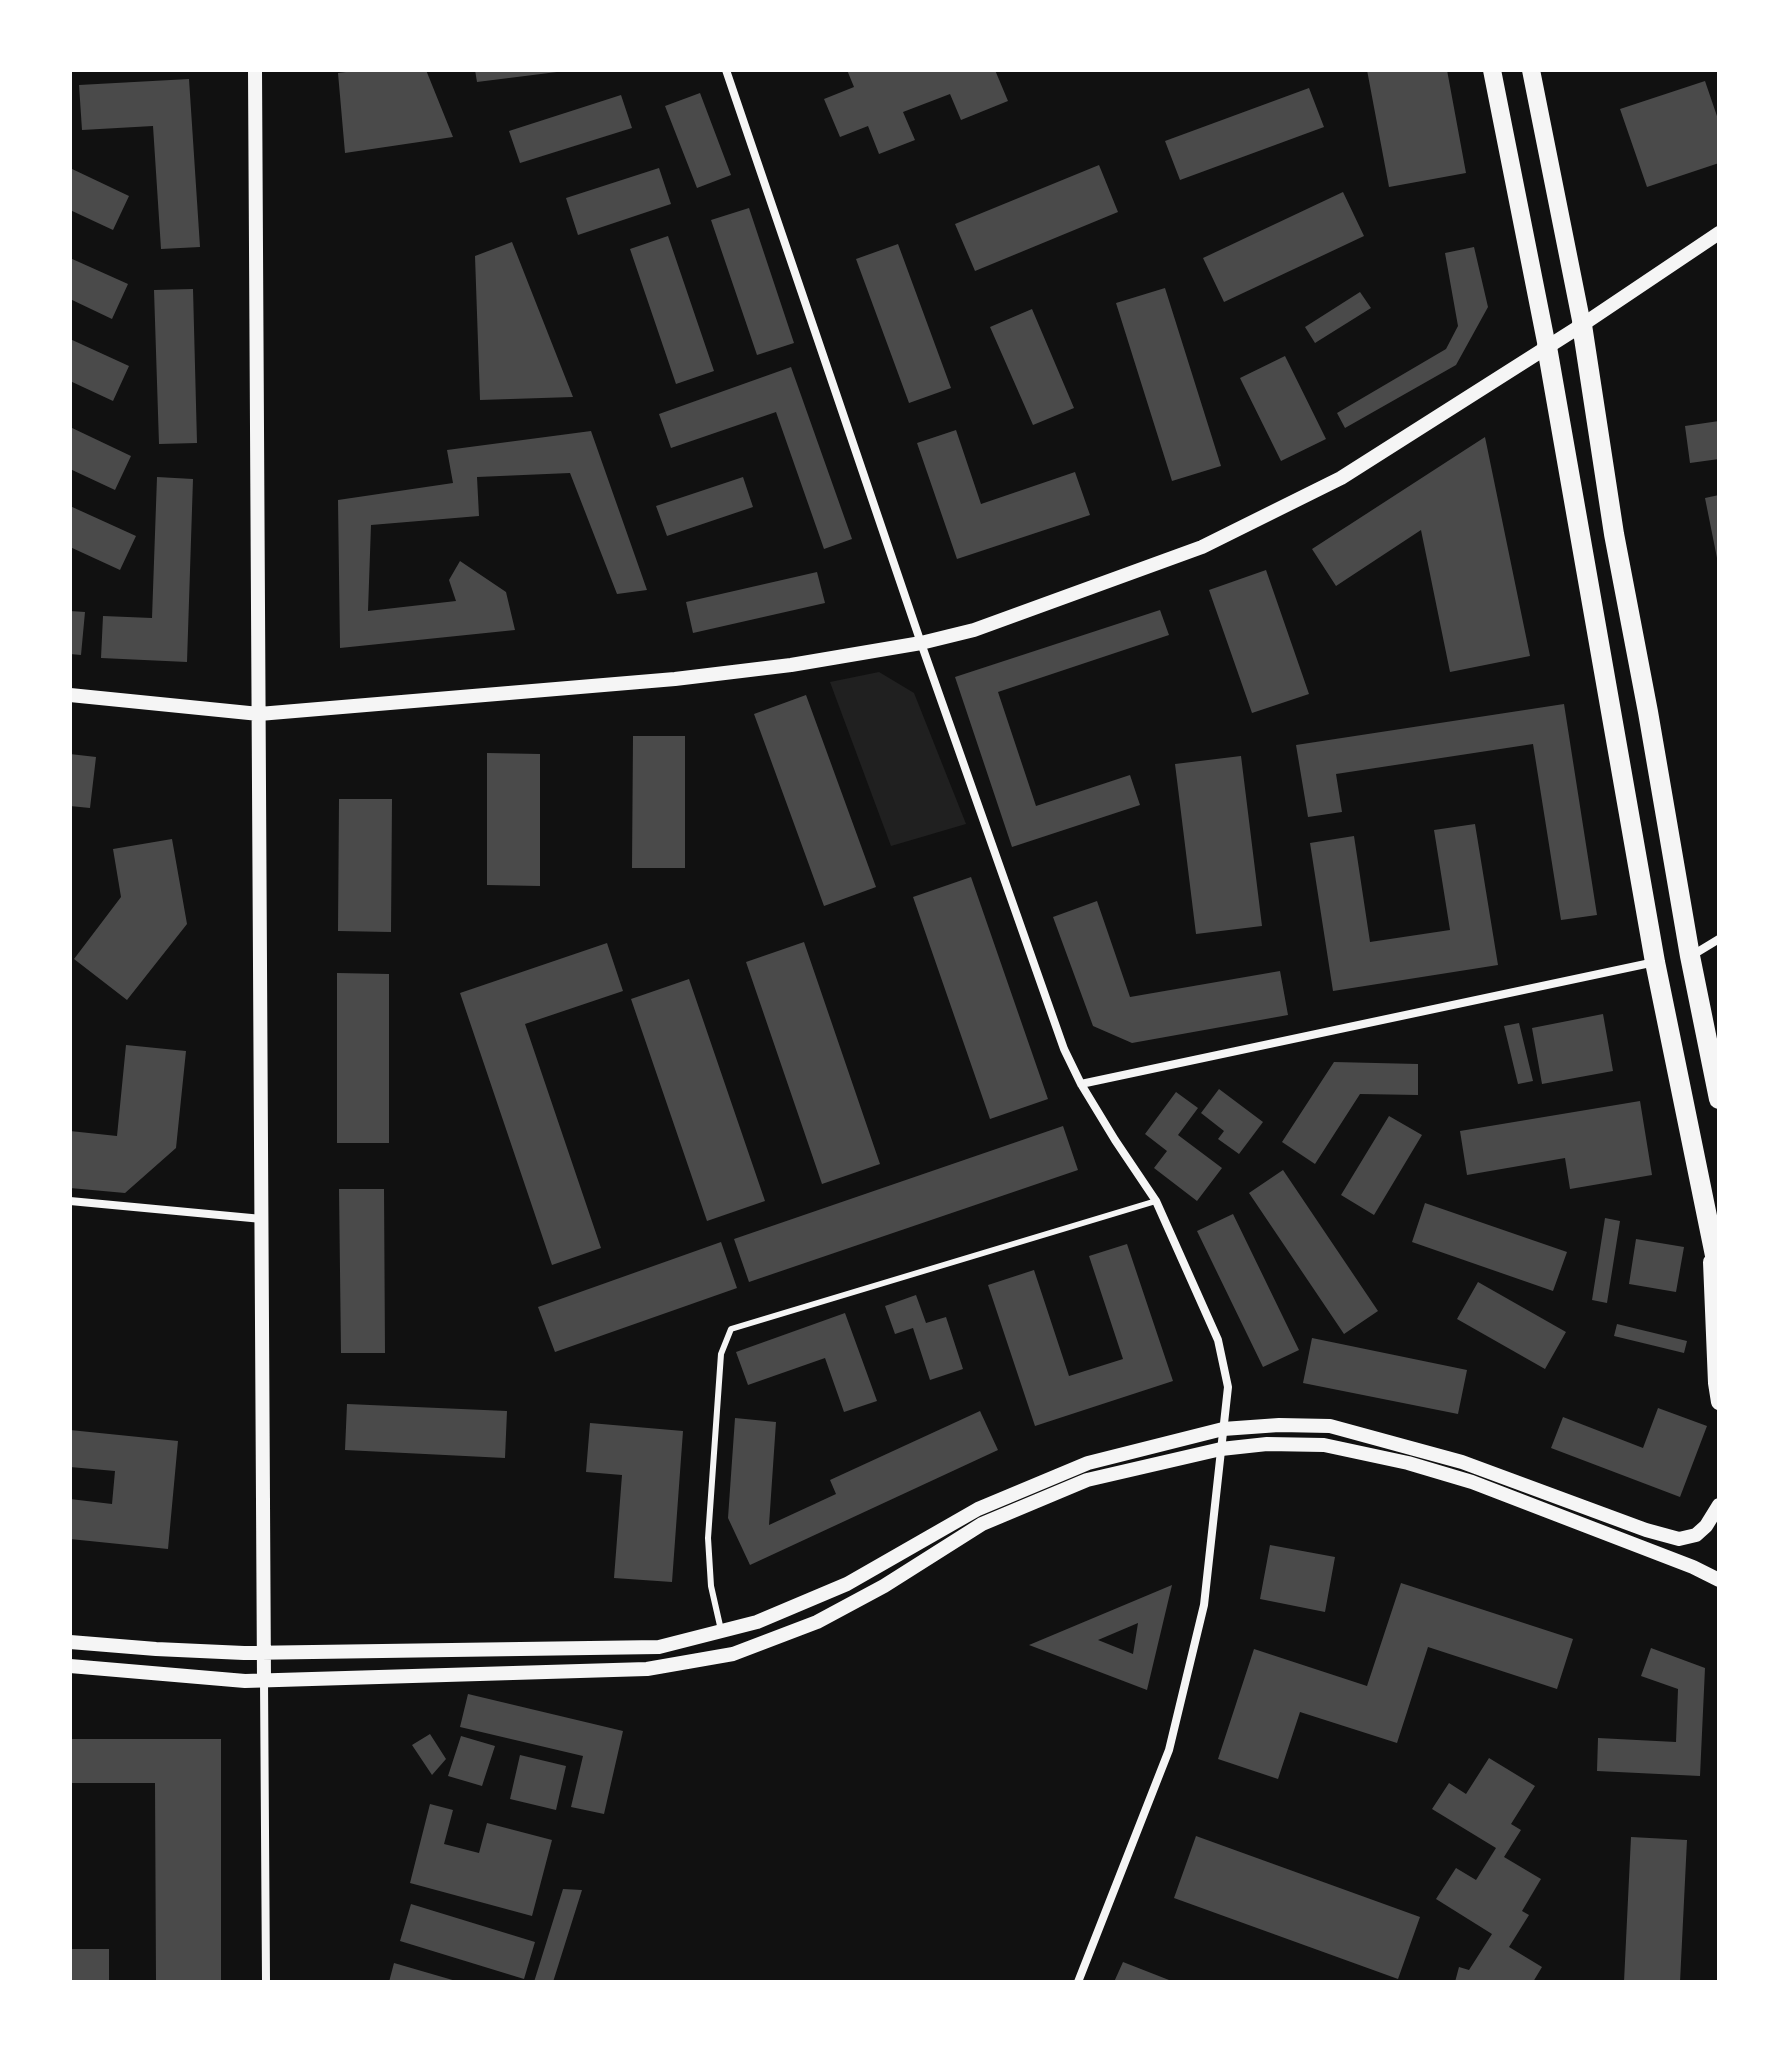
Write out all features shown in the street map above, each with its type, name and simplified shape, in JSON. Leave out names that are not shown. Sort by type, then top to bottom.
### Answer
[{"type":"highway","points":[[1582,325],[1614,534],[1719,1099]]},
{"type":"highway","points":[[1547,347],[1655,962],[1719,1275]]},
{"type":"main road","points":[[1492,70],[1547,347]]},
{"type":"main road","points":[[1531,70],[1582,325]]},
{"type":"main road","points":[[1710,1229],[1719,1402]]},
{"type":"street","points":[[255,70],[266,1982]]},
{"type":"street","points":[[726,70],[921,643],[1064,1049],[1081,1084],[1156,1201],[1218,1340],[1228,1387],[1204,1605],[1169,1750],[1078,1982]]},
{"type":"street","points":[[70,695],[259,714],[675,679],[791,665],[921,643],[974,630],[1202,547],[1341,478],[1582,325],[1719,233]]},
{"type":"street","points":[[1690,956],[1719,939]]},
{"type":"street","points":[[1081,1084],[1655,962]]},
{"type":"street","points":[[70,1201],[262,1219]]},
{"type":"street","points":[[70,1642],[264,1653],[659,1647],[757,1622],[847,1584],[978,1509],[1088,1463],[1223,1429],[1279,1425],[1330,1426],[1462,1462],[1646,1530],[1679,1539],[1696,1535],[1706,1526],[1719,1505]]},
{"type":"street","points":[[70,1666],[245,1681],[647,1669],[733,1654],[817,1622],[884,1586],[982,1524],[1087,1480],[1221,1449],[1267,1444],[1324,1445],[1408,1463],[1472,1482],[1678,1561],[1719,1580]]},
{"type":"lane","points":[[721,1632],[711,1586],[708,1538],[721,1354],[731,1329],[1156,1201]]},
{"type":"shaded area","points":[[879,672],[914,693],[966,824],[891,846],[830,682]]},
{"type":"building","points":[[426,70],[453,137],[345,153],[338,73]]},
{"type":"building","points":[[475,70],[557,70],[557,72],[477,82]]},
{"type":"building","points":[[847,70],[995,70],[1008,101],[961,120],[950,94],[903,112],[915,140],[879,154],[868,126],[840,137],[824,99],[854,87]]},
{"type":"building","points":[[1367,70],[1447,70],[1466,173],[1389,187]]},
{"type":"building","points":[[189,79],[200,247],[161,249],[153,126],[82,130],[79,85]]},
{"type":"building","points":[[1705,81],[1719,122],[1719,163],[1647,187],[1620,109]]},
{"type":"building","points":[[1309,88],[1324,127],[1180,180],[1165,141]]},
{"type":"building","points":[[700,93],[731,175],[697,188],[665,106]]},
{"type":"building","points":[[621,95],[632,128],[520,163],[509,131]]},
{"type":"building","points":[[1099,165],[1118,212],[975,271],[955,224]]},
{"type":"building","points":[[70,168],[129,196],[113,230],[70,210]]},
{"type":"building","points":[[659,168],[671,204],[578,235],[566,198]]},
{"type":"building","points":[[1343,192],[1364,236],[1224,302],[1203,258]]},
{"type":"building","points":[[749,208],[794,343],[757,355],[711,220]]},
{"type":"building","points":[[668,236],[714,371],[676,384],[630,249]]},
{"type":"building","points":[[512,242],[573,397],[480,400],[475,256]]},
{"type":"building","points":[[898,244],[951,388],[909,403],[856,259]]},
{"type":"building","points":[[1474,247],[1488,307],[1456,365],[1345,428],[1337,413],[1446,349],[1458,326],[1445,253]]},
{"type":"building","points":[[70,258],[128,284],[112,319],[70,299]]},
{"type":"building","points":[[1165,288],[1221,466],[1172,481],[1116,303]]},
{"type":"building","points":[[193,289],[197,443],[159,444],[154,290]]},
{"type":"building","points":[[1360,292],[1371,308],[1315,343],[1305,327]]},
{"type":"building","points":[[1032,309],[1074,408],[1033,425],[990,327]]},
{"type":"building","points":[[70,339],[129,366],[113,401],[70,381]]},
{"type":"building","points":[[1285,356],[1326,439],[1281,461],[1240,378]]},
{"type":"building","points":[[791,367],[852,539],[824,549],[776,412],[671,448],[659,414]]},
{"type":"building","points":[[1719,421],[1719,459],[1690,463],[1685,426]]},
{"type":"building","points":[[70,427],[131,456],[115,490],[70,469]]},
{"type":"building","points":[[956,430],[981,504],[1075,472],[1090,515],[957,559],[917,443]]},
{"type":"building","points":[[591,431],[647,590],[617,594],[570,473],[477,477],[479,516],[371,525],[368,611],[456,601],[449,580],[460,561],[506,592],[515,630],[340,648],[338,500],[453,483],[447,450]]},
{"type":"building","points":[[1485,437],[1530,656],[1450,672],[1421,530],[1336,586],[1312,549]]},
{"type":"building","points":[[157,477],[193,479],[187,662],[101,658],[103,616],[152,618]]},
{"type":"building","points":[[743,477],[753,507],[667,536],[656,506]]},
{"type":"building","points":[[1719,495],[1719,563],[1718,563],[1705,498]]},
{"type":"building","points":[[70,506],[136,536],[120,570],[70,547]]},
{"type":"building","points":[[1266,570],[1309,694],[1252,713],[1209,590]]},
{"type":"building","points":[[817,572],[825,603],[693,633],[686,602]]},
{"type":"building","points":[[1160,610],[1169,635],[998,692],[1036,806],[1130,775],[1140,805],[1012,847],[955,677]]},
{"type":"building","points":[[70,611],[85,612],[81,655],[70,654]]},
{"type":"building","points":[[806,695],[876,887],[824,906],[754,714]]},
{"type":"building","points":[[1564,704],[1597,915],[1561,920],[1533,744],[1336,774],[1342,812],[1308,817],[1296,745]]},
{"type":"building","points":[[633,736],[685,736],[685,868],[632,868]]},
{"type":"building","points":[[487,753],[540,754],[540,886],[487,885]]},
{"type":"building","points":[[70,754],[96,757],[90,808],[70,806]]},
{"type":"building","points":[[1241,756],[1262,926],[1196,934],[1175,764]]},
{"type":"building","points":[[339,799],[392,799],[391,932],[338,931]]},
{"type":"building","points":[[1475,824],[1498,965],[1333,991],[1310,843],[1354,836],[1370,942],[1450,930],[1434,830]]},
{"type":"building","points":[[172,839],[187,924],[127,1000],[74,959],[121,897],[113,849]]},
{"type":"building","points":[[971,877],[1048,1099],[990,1119],[913,897]]},
{"type":"building","points":[[1097,901],[1130,997],[1280,971],[1288,1015],[1132,1043],[1093,1026],[1053,917]]},
{"type":"building","points":[[804,942],[880,1164],[822,1184],[746,962]]},
{"type":"building","points":[[607,943],[623,991],[525,1024],[601,1248],[552,1265],[460,993]]},
{"type":"building","points":[[337,973],[389,974],[389,1143],[337,1143]]},
{"type":"building","points":[[689,979],[765,1201],[707,1221],[631,999]]},
{"type":"building","points":[[1603,1014],[1613,1071],[1542,1084],[1532,1028]]},
{"type":"building","points":[[1519,1023],[1533,1081],[1518,1084],[1504,1026]]},
{"type":"building","points":[[126,1045],[186,1051],[176,1148],[125,1193],[70,1188],[70,1131],[117,1136]]},
{"type":"building","points":[[1334,1062],[1418,1064],[1418,1095],[1360,1094],[1315,1164],[1282,1142]]},
{"type":"building","points":[[1219,1089],[1263,1122],[1239,1154],[1218,1139],[1224,1131],[1201,1113]]},
{"type":"building","points":[[1176,1092],[1198,1108],[1178,1135],[1222,1168],[1197,1201],[1154,1168],[1167,1151],[1145,1134]]},
{"type":"building","points":[[1640,1101],[1652,1175],[1570,1189],[1565,1158],[1467,1175],[1460,1131]]},
{"type":"building","points":[[1389,1116],[1422,1135],[1374,1215],[1341,1195]]},
{"type":"building","points":[[1063,1126],[1078,1170],[749,1282],[734,1239]]},
{"type":"building","points":[[1283,1170],[1378,1311],[1344,1334],[1249,1193]]},
{"type":"building","points":[[339,1189],[384,1189],[385,1353],[341,1353]]},
{"type":"building","points":[[1425,1203],[1567,1252],[1553,1291],[1412,1242]]},
{"type":"building","points":[[1233,1214],[1299,1350],[1263,1367],[1197,1231]]},
{"type":"building","points":[[1605,1218],[1620,1221],[1607,1303],[1592,1300]]},
{"type":"building","points":[[1636,1239],[1684,1247],[1676,1292],[1629,1284]]},
{"type":"building","points":[[721,1242],[737,1288],[555,1352],[538,1307]]},
{"type":"building","points":[[1127,1244],[1173,1381],[1035,1426],[988,1285],[1034,1270],[1069,1376],[1123,1359],[1089,1256]]},
{"type":"building","points":[[1478,1282],[1566,1332],[1545,1369],[1457,1319]]},
{"type":"building","points":[[916,1295],[926,1323],[946,1317],[963,1369],[930,1380],[913,1328],[895,1334],[885,1306]]},
{"type":"building","points":[[845,1313],[877,1401],[844,1412],[825,1358],[748,1385],[736,1352]]},
{"type":"building","points":[[1617,1324],[1687,1341],[1684,1353],[1614,1336]]},
{"type":"building","points":[[1312,1338],[1467,1370],[1458,1414],[1303,1383]]},
{"type":"building","points":[[347,1404],[507,1411],[505,1458],[345,1450]]},
{"type":"building","points":[[1658,1408],[1707,1426],[1680,1497],[1551,1448],[1563,1417],[1643,1448]]},
{"type":"building","points":[[980,1411],[998,1450],[750,1565],[728,1518],[735,1418],[776,1422],[769,1525],[836,1494],[830,1480]]},
{"type":"building","points":[[590,1423],[683,1431],[672,1582],[614,1578],[622,1475],[586,1472]]},
{"type":"building","points":[[70,1430],[178,1441],[168,1549],[70,1539],[70,1499],[112,1504],[115,1471],[70,1467]]},
{"type":"building","points":[[1270,1545],[1335,1557],[1325,1612],[1260,1599]]},
{"type":"building","points":[[1401,1583],[1573,1639],[1557,1689],[1428,1647],[1397,1743],[1300,1712],[1278,1779],[1218,1759],[1254,1649],[1367,1686]]},
{"type":"building","points":[[1172,1585],[1147,1690],[1029,1645]],"holes":[[[1138,1623],[1133,1654],[1098,1640]]]},
{"type":"building","points":[[1651,1648],[1705,1668],[1700,1776],[1597,1771],[1598,1738],[1676,1742],[1678,1689],[1641,1676]]},
{"type":"building","points":[[468,1694],[623,1731],[604,1814],[571,1807],[583,1756],[460,1727]]},
{"type":"building","points":[[430,1734],[446,1759],[432,1775],[412,1745]]},
{"type":"building","points":[[461,1736],[495,1746],[482,1786],[448,1776]]},
{"type":"building","points":[[70,1739],[221,1739],[221,1982],[156,1982],[155,1783],[70,1783]]},
{"type":"building","points":[[520,1755],[566,1766],[556,1810],[510,1799]]},
{"type":"building","points":[[1489,1758],[1535,1786],[1511,1824],[1521,1830],[1504,1857],[1541,1879],[1522,1911],[1529,1915],[1509,1947],[1542,1967],[1533,1982],[1455,1982],[1459,1967],[1469,1970],[1492,1934],[1436,1899],[1456,1868],[1476,1880],[1496,1848],[1432,1809],[1449,1783],[1466,1794]]},
{"type":"building","points":[[430,1804],[453,1810],[444,1844],[479,1853],[487,1823],[552,1840],[532,1916],[410,1883]]},
{"type":"building","points":[[1196,1836],[1420,1917],[1398,1979],[1174,1898]]},
{"type":"building","points":[[1631,1837],[1687,1840],[1680,1982],[1624,1982]]},
{"type":"building","points":[[563,1889],[582,1890],[553,1982],[534,1982]]},
{"type":"building","points":[[411,1904],[535,1942],[524,1979],[400,1941]]},
{"type":"building","points":[[70,1949],[109,1949],[109,1982],[70,1982]]},
{"type":"building","points":[[1123,1962],[1169,1980],[1114,1982]]},
{"type":"building","points":[[394,1963],[456,1981],[456,1982],[389,1982]]}]
